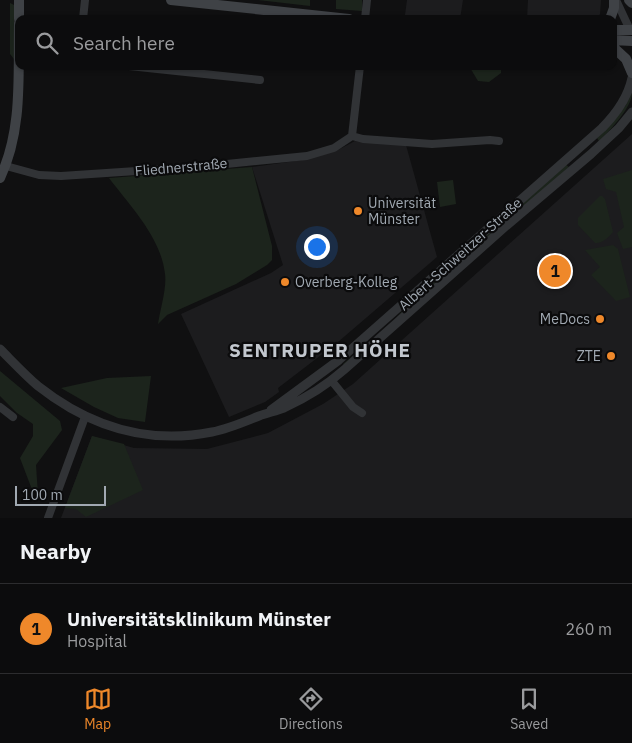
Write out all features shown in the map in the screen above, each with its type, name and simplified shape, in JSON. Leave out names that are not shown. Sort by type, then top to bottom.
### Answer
[{"type":"main road","points":[[19,0],[19,15]]},
{"type":"main road","points":[[171,0],[312,15]]},
{"type":"main road","points":[[611,15],[615,0]]},
{"type":"main road","points":[[628,0],[632,3]]},
{"type":"main road","points":[[617,31],[631,35]]},
{"type":"main road","points":[[617,39],[631,35]]},
{"type":"main road","points":[[617,50],[624,56],[632,73]]},
{"type":"main road","points":[[0,178],[6,166],[15,126],[18,70]]},
{"type":"street","points":[[83,15],[85,0]]},
{"type":"street","points":[[365,15],[367,0]]},
{"type":"street","points":[[615,0],[631,35]]},
{"type":"street","points":[[628,0],[632,8]]},
{"type":"street","points":[[166,70],[260,80]]},
{"type":"street","points":[[360,70],[352,136],[363,139],[432,144],[499,141]]},
{"type":"street","name":"Albert-Schweitzer-Straße","points":[[268,412],[339,360],[602,128],[617,111],[626,96],[632,78]]},
{"type":"street","name":"Albert-Schweitzer-Straße","points":[[0,349],[39,386],[85,417],[100,424],[127,432],[172,436],[213,432],[268,412],[282,409],[331,380],[591,154],[619,128],[632,112]]},
{"type":"street","name":"Fliednerstraße","points":[[6,166],[39,175],[61,176],[197,166],[307,156],[334,148],[352,136]]},
{"type":"street","points":[[582,145],[591,154]]},
{"type":"street","points":[[324,371],[353,407],[362,413]]},
{"type":"street","points":[[0,407],[13,416]]},
{"type":"street","points":[[48,518],[85,417]]},
{"type":"shaded area","points":[[258,0],[310,0],[310,6]]},
{"type":"shaded area","points":[[336,0],[362,0],[362,11],[336,9]]},
{"type":"shaded area","points":[[407,0],[463,0],[461,15],[405,15]]},
{"type":"shaded area","points":[[528,0],[601,0],[599,15],[527,15]]},
{"type":"shaded area","points":[[10,3],[14,5],[14,59],[10,54]]},
{"type":"shaded area","points":[[471,70],[501,70],[501,73],[489,82],[478,81]]},
{"type":"shaded area","points":[[632,93],[624,112],[599,141],[597,138],[626,105]]},
{"type":"shaded area","points":[[632,134],[632,518],[61,518],[92,436],[134,448],[207,449],[268,433],[323,404],[353,384]]},
{"type":"shaded area","points":[[355,141],[406,145],[437,257],[338,342],[278,388],[279,392],[265,402],[229,417],[181,314],[271,273],[283,265],[252,167],[303,160],[336,151]]},
{"type":"shaded area","points":[[565,164],[569,167],[345,366],[343,364],[391,324],[411,301]]},
{"type":"shaded area","points":[[252,167],[272,246],[272,260],[236,284],[167,315],[158,324],[165,286],[165,274],[158,247],[135,211],[109,178]]},
{"type":"shaded area","points":[[632,170],[632,247],[623,249],[617,233],[624,227],[616,192],[606,189],[603,179]]},
{"type":"shaded area","points":[[453,180],[456,204],[440,207],[437,182]]},
{"type":"shaded area","points":[[600,196],[605,199],[613,232],[603,241],[595,243],[578,225],[578,218]]},
{"type":"shaded area","points":[[613,245],[618,249],[630,297],[616,301],[591,275],[600,267],[585,250]]},
{"type":"shaded area","points":[[0,371],[60,421],[62,430],[36,465],[38,495],[31,487],[20,458],[33,436],[33,424],[17,413],[0,396]]},
{"type":"shaded area","points":[[151,376],[145,422],[118,418],[61,388],[107,378]]},
{"type":"shaded area","points":[[92,436],[124,444],[143,490],[86,517],[76,509],[65,508]]},
{"type":"place","name":"Universität Münster","points":[[358,211]]},
{"type":"place","name":"Universitätsklinikum Münster","points":[[555,271]]},
{"type":"place","name":"Overberg-Kolleg","points":[[285,282]]},
{"type":"place","name":"MeDocs","points":[[600,319]]},
{"type":"place","name":"ZTE","points":[[611,356]]},
{"type":"district","name":"SENTRUPER HÖHE","points":[[320,350]]}]
